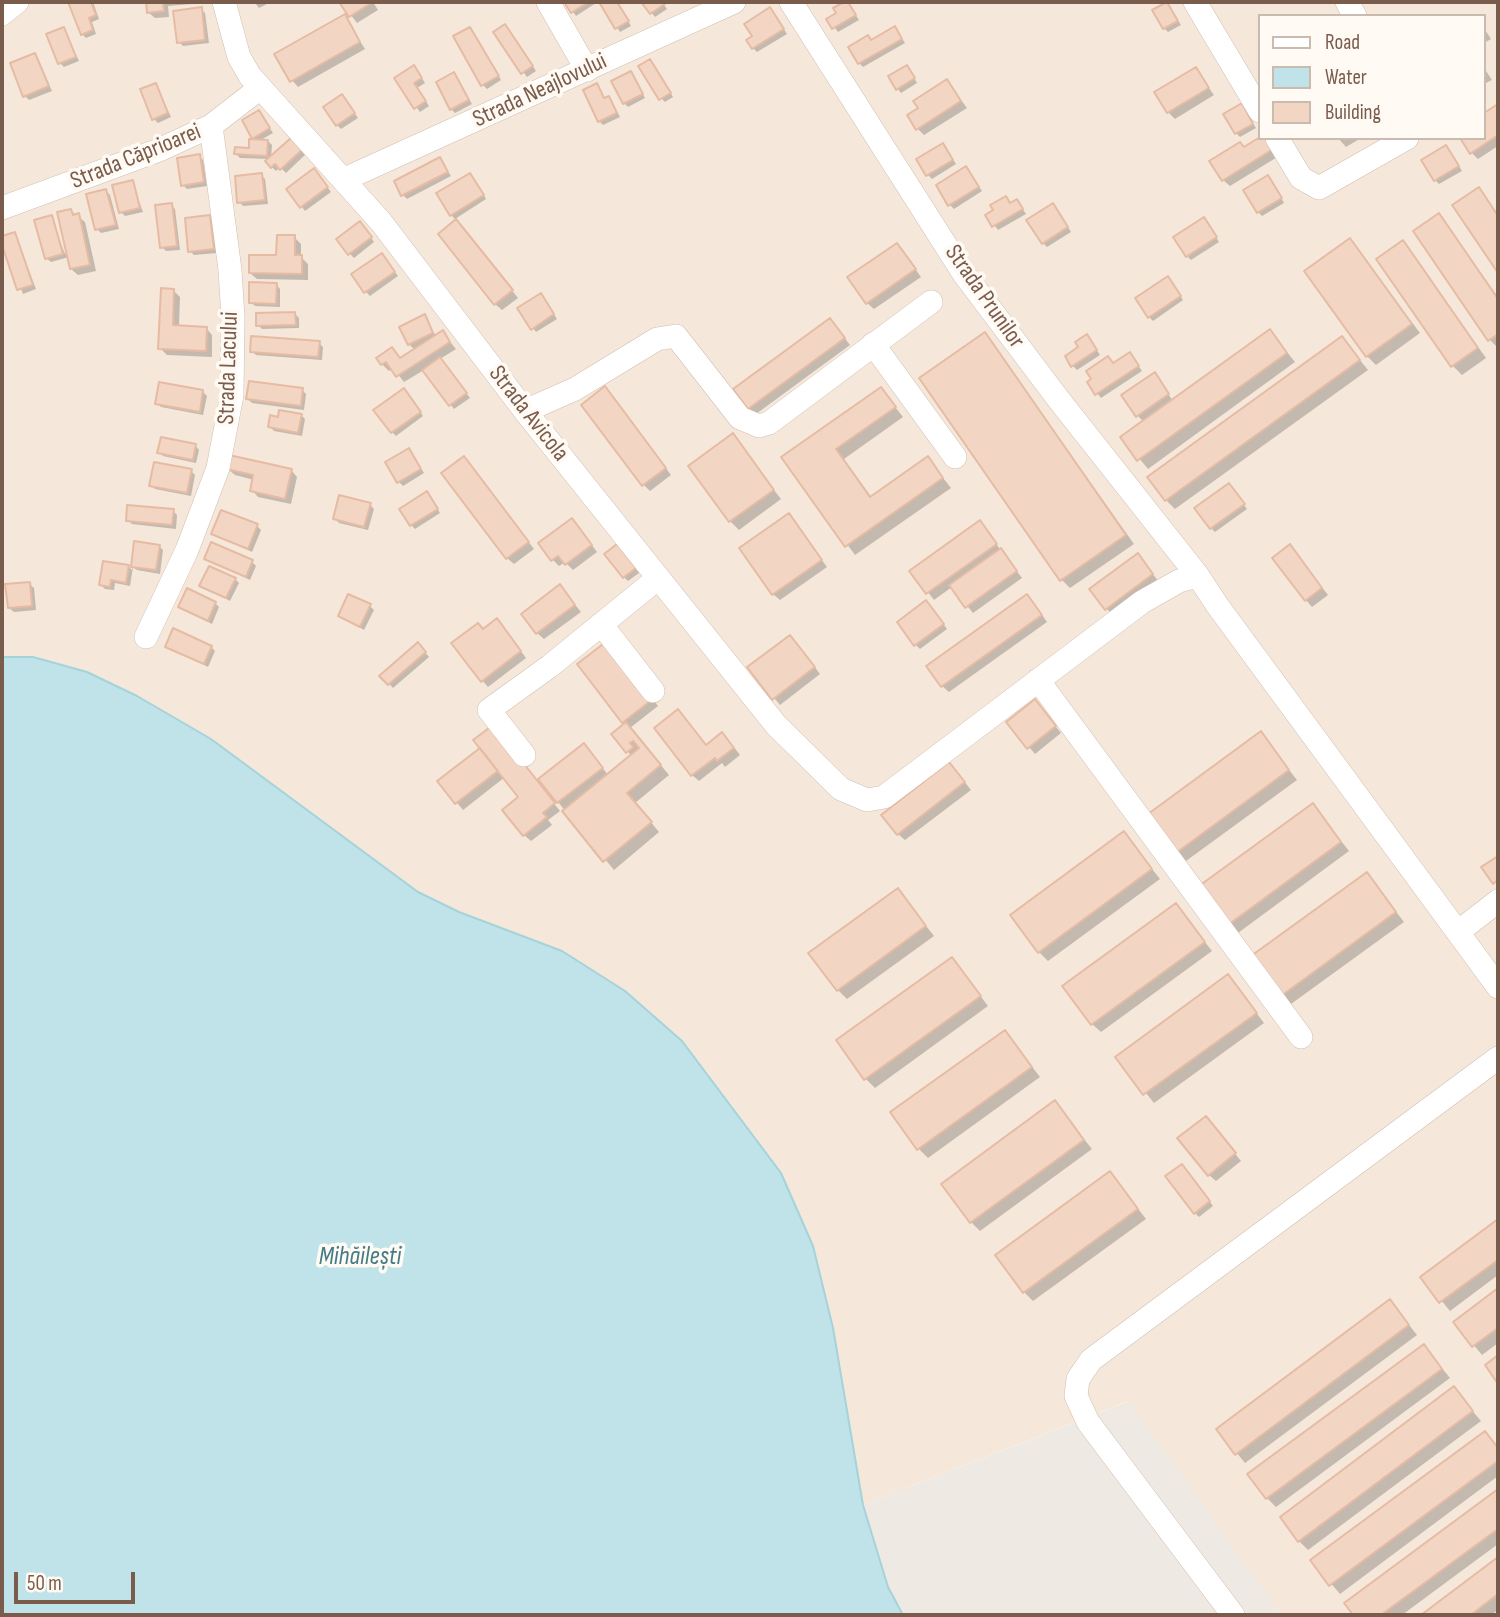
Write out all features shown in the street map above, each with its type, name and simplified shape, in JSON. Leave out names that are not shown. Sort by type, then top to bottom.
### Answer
[{"type":"street","points":[[2,15],[17,2]]},
{"type":"street","name":"Strada Avicola","points":[[224,2],[239,57],[260,88],[345,178],[657,579],[776,725],[841,789],[867,800],[884,797],[1038,680]]},
{"type":"street","points":[[548,2],[587,70]]},
{"type":"street","name":"Strada Neajlovului","points":[[345,178],[734,2]]},
{"type":"street","name":"Strada Prunilor","points":[[791,2],[964,274],[1198,576],[1498,987]]},
{"type":"street","points":[[1195,2],[1258,108]]},
{"type":"street","name":"Strada Căprioarei","points":[[2,208],[159,150],[211,127],[260,88]]},
{"type":"street","name":"Strada Lacului","points":[[146,637],[187,550],[218,468],[232,395],[233,317],[230,270],[211,127]]},
{"type":"street","points":[[1278,140],[1301,178],[1309,185],[1320,188],[1403,140]]},
{"type":"street","points":[[525,411],[575,389],[667,335],[676,336],[683,341],[740,418],[759,426],[769,423],[931,302]]},
{"type":"street","points":[[873,344],[954,457]]},
{"type":"street","points":[[1198,576],[1179,581],[1142,602],[1038,680],[1301,1037]]},
{"type":"street","points":[[524,755],[489,710],[657,579]]},
{"type":"street","points":[[601,624],[653,691]]},
{"type":"street","points":[[1458,932],[1495,909]]},
{"type":"street","points":[[1233,1615],[1088,1422],[1076,1396],[1078,1379],[1091,1360],[1498,1058]]},
{"type":"shaded area","points":[[2,2],[1498,2],[1498,1615],[1281,1615],[1128,1401],[863,1505],[833,1328],[813,1246],[459,912],[418,892],[211,740],[137,696],[87,672],[33,657],[2,657]]},
{"type":"shaded area","points":[[1129,1401],[1281,1615],[903,1615],[888,1587],[863,1505]]},
{"type":"water","name":"Mihăilești","points":[[2,657],[33,657],[87,672],[137,696],[211,739],[418,892],[459,912],[562,951],[625,991],[682,1041],[781,1173],[813,1246],[833,1328],[863,1505],[888,1587],[903,1615],[2,1615]]},
{"type":"building","points":[[68,2],[91,2],[96,15],[89,18],[93,30],[81,35]]},
{"type":"building","points":[[146,2],[163,2],[164,11],[147,13]]},
{"type":"building","points":[[339,2],[373,2],[349,17]]},
{"type":"building","points":[[564,2],[589,2],[571,13]]},
{"type":"building","points":[[599,2],[617,2],[629,21],[615,29]]},
{"type":"building","points":[[641,2],[663,2],[665,4],[650,14]]},
{"type":"building","points":[[848,2],[856,15],[832,29],[826,19],[836,13],[833,8]]},
{"type":"building","points":[[1167,2],[1178,21],[1163,29],[1152,10]]},
{"type":"building","points":[[202,7],[205,40],[177,43],[173,11]]},
{"type":"building","points":[[770,7],[784,29],[752,49],[746,40],[752,36],[744,24]]},
{"type":"building","points":[[345,14],[360,42],[290,82],[274,54]]},
{"type":"building","points":[[505,24],[533,66],[521,74],[493,32]]},
{"type":"building","points":[[895,26],[902,39],[858,64],[848,47],[868,35],[871,40]]},
{"type":"building","points":[[64,27],[76,57],[58,64],[46,34]]},
{"type":"building","points":[[470,27],[499,76],[481,86],[453,36]]},
{"type":"building","points":[[35,53],[49,86],[23,97],[10,63]]},
{"type":"building","points":[[650,59],[671,93],[659,100],[638,66]]},
{"type":"building","points":[[414,65],[422,78],[414,83],[426,101],[414,109],[394,78]]},
{"type":"building","points":[[907,65],[915,78],[896,90],[888,76]]},
{"type":"building","points":[[1196,67],[1209,88],[1167,113],[1154,92]]},
{"type":"building","points":[[631,71],[643,94],[623,104],[611,81]]},
{"type":"building","points":[[454,72],[469,100],[450,110],[436,82]]},
{"type":"building","points":[[947,79],[961,101],[916,130],[907,115],[918,108],[913,101]]},
{"type":"building","points":[[156,83],[168,113],[152,120],[140,89]]},
{"type":"building","points":[[597,83],[604,98],[609,96],[617,113],[598,122],[583,90]]},
{"type":"building","points":[[342,94],[355,113],[336,126],[323,107]]},
{"type":"building","points":[[1242,103],[1253,124],[1235,134],[1223,114]]},
{"type":"building","points":[[1498,104],[1498,135],[1470,154],[1461,140],[1486,140],[1486,112]]},
{"type":"building","points":[[259,110],[270,128],[252,139],[242,120]]},
{"type":"building","points":[[292,137],[303,149],[280,170],[275,164],[271,168],[265,161]]},
{"type":"building","points":[[1258,138],[1268,140],[1273,149],[1222,181],[1209,161],[1240,142],[1244,147]]},
{"type":"building","points":[[249,139],[268,140],[267,156],[234,154],[235,147],[249,148]]},
{"type":"building","points":[[943,143],[953,160],[926,176],[916,159]]},
{"type":"building","points":[[1446,145],[1459,166],[1434,181],[1421,160]]},
{"type":"building","points":[[200,154],[204,182],[181,186],[177,158]]},
{"type":"building","points":[[440,157],[448,172],[401,196],[394,181]]},
{"type":"building","points":[[966,166],[979,187],[948,206],[936,185]]},
{"type":"building","points":[[314,168],[328,187],[300,208],[286,189]]},
{"type":"building","points":[[262,173],[265,200],[237,203],[235,176]]},
{"type":"building","points":[[470,173],[484,195],[450,216],[436,193]]},
{"type":"building","points":[[1268,175],[1282,198],[1257,213],[1243,190]]},
{"type":"building","points":[[133,180],[140,208],[119,213],[112,185]]},
{"type":"building","points":[[1479,187],[1498,216],[1498,273],[1452,205]]},
{"type":"building","points":[[106,189],[116,225],[95,230],[86,194]]},
{"type":"building","points":[[1006,196],[1010,203],[1017,199],[1023,209],[992,227],[985,215],[993,210],[990,205]]},
{"type":"building","points":[[172,203],[177,246],[160,248],[155,205]]},
{"type":"building","points":[[1053,203],[1068,227],[1042,244],[1026,220]]},
{"type":"building","points":[[71,209],[73,215],[79,213],[90,265],[70,269],[57,212]]},
{"type":"building","points":[[1439,213],[1498,299],[1498,334],[1488,341],[1413,231]]},
{"type":"building","points":[[52,215],[63,254],[45,259],[34,220]]},
{"type":"building","points":[[210,215],[214,249],[188,252],[185,218]]},
{"type":"building","points":[[1204,217],[1217,237],[1186,257],[1173,237]]},
{"type":"building","points":[[456,219],[513,290],[494,305],[438,234]]},
{"type":"building","points":[[360,221],[372,237],[348,255],[336,239]]},
{"type":"building","points":[[15,232],[33,285],[17,290],[2,245],[2,236]]},
{"type":"building","points":[[277,235],[295,235],[295,255],[302,255],[302,274],[249,273],[249,255],[276,255]]},
{"type":"building","points":[[1350,238],[1412,324],[1366,357],[1304,271]]},
{"type":"building","points":[[1403,240],[1478,348],[1451,367],[1376,259]]},
{"type":"building","points":[[897,243],[916,269],[866,304],[847,277]]},
{"type":"building","points":[[382,253],[395,272],[364,293],[351,274]]},
{"type":"building","points":[[1168,276],[1181,296],[1148,318],[1135,298]]},
{"type":"building","points":[[249,282],[277,283],[276,304],[249,303]]},
{"type":"building","points":[[161,288],[174,289],[173,325],[207,327],[206,351],[158,349]]},
{"type":"building","points":[[541,293],[554,314],[531,330],[517,308]]},
{"type":"building","points":[[295,312],[296,325],[256,326],[256,313]]},
{"type":"building","points":[[425,314],[433,333],[408,345],[399,327]]},
{"type":"building","points":[[830,318],[845,338],[748,409],[733,389]]},
{"type":"building","points":[[1270,329],[1287,353],[1137,461],[1120,437]]},
{"type":"building","points":[[443,330],[450,342],[396,377],[386,362],[381,365],[376,358],[392,347],[400,358]]},
{"type":"building","points":[[985,332],[1126,535],[1060,581],[919,378]]},
{"type":"building","points":[[1087,334],[1097,350],[1071,367],[1065,356],[1078,347],[1075,342]]},
{"type":"building","points":[[251,336],[320,341],[318,357],[250,352]]},
{"type":"building","points":[[1342,336],[1360,360],[1165,501],[1147,477]]},
{"type":"building","points":[[1130,352],[1139,366],[1095,395],[1087,382],[1091,379],[1086,371],[1108,356],[1113,363]]},
{"type":"building","points":[[440,357],[467,393],[449,406],[422,370]]},
{"type":"building","points":[[1155,372],[1169,394],[1136,417],[1121,395]]},
{"type":"building","points":[[249,381],[303,388],[301,406],[246,399]]},
{"type":"building","points":[[159,382],[203,390],[200,412],[155,404]]},
{"type":"building","points":[[605,386],[666,468],[642,486],[581,405]]},
{"type":"building","points":[[881,387],[896,407],[836,449],[870,497],[928,456],[943,478],[845,547],[781,457]]},
{"type":"building","points":[[404,388],[421,412],[391,433],[373,410]]},
{"type":"building","points":[[279,410],[302,414],[298,433],[268,427],[270,415],[278,417]]},
{"type":"building","points":[[733,433],[774,490],[729,522],[688,466]]},
{"type":"building","points":[[161,437],[196,444],[193,460],[157,453]]},
{"type":"building","points":[[409,448],[421,469],[397,483],[385,462]]},
{"type":"building","points":[[229,455],[292,469],[285,499],[250,491],[253,475],[226,469]]},
{"type":"building","points":[[464,456],[529,542],[506,559],[441,473]]},
{"type":"building","points":[[154,462],[192,469],[187,493],[149,486]]},
{"type":"building","points":[[1229,483],[1245,504],[1210,529],[1194,508]]},
{"type":"building","points":[[427,491],[438,509],[410,526],[399,509]]},
{"type":"building","points":[[339,495],[371,503],[364,527],[333,519]]},
{"type":"building","points":[[127,505],[174,509],[172,525],[126,521]]},
{"type":"building","points":[[221,510],[258,524],[248,549],[211,534]]},
{"type":"building","points":[[789,513],[822,560],[772,595],[739,548]]},
{"type":"building","points":[[572,518],[592,545],[565,565],[558,556],[551,561],[538,543]]},
{"type":"building","points":[[980,520],[997,544],[926,594],[909,571]]},
{"type":"building","points":[[134,541],[160,545],[156,570],[131,567]]},
{"type":"building","points":[[211,542],[253,560],[246,577],[204,559]]},
{"type":"building","points":[[617,544],[636,568],[623,578],[604,554]]},
{"type":"building","points":[[1290,544],[1322,588],[1305,601],[1272,558]]},
{"type":"building","points":[[1001,548],[1017,571],[965,608],[949,585]]},
{"type":"building","points":[[1138,553],[1153,574],[1105,610],[1089,589]]},
{"type":"building","points":[[103,561],[129,565],[126,583],[111,580],[110,587],[99,585]]},
{"type":"building","points":[[209,566],[236,578],[226,598],[199,586]]},
{"type":"building","points":[[30,582],[32,606],[8,608],[5,584]]},
{"type":"building","points":[[560,584],[575,605],[536,634],[521,614]]},
{"type":"building","points":[[187,588],[216,602],[208,621],[178,607]]},
{"type":"building","points":[[348,594],[371,604],[360,627],[338,616]]},
{"type":"building","points":[[1027,594],[1042,615],[941,687],[926,666]]},
{"type":"building","points":[[926,600],[944,624],[914,646],[897,622]]},
{"type":"building","points":[[497,618],[521,651],[481,682],[451,643],[478,623],[483,629]]},
{"type":"building","points":[[173,628],[212,646],[204,664],[165,647]]},
{"type":"building","points":[[790,635],[815,667],[772,700],[747,667]]},
{"type":"building","points":[[607,641],[653,699],[622,723],[577,664]]},
{"type":"building","points":[[418,642],[426,652],[388,685],[379,676]]},
{"type":"building","points":[[1035,699],[1056,726],[1027,749],[1006,722]]},
{"type":"building","points":[[678,709],[706,745],[722,732],[734,748],[691,776],[654,728]]},
{"type":"building","points":[[626,722],[661,765],[627,793],[652,822],[603,862],[562,811],[639,748],[633,741],[630,743],[634,747],[626,753],[611,734]]},
{"type":"building","points":[[493,725],[555,803],[543,813],[547,817],[523,836],[502,810],[518,797],[473,740]]},
{"type":"building","points":[[1261,731],[1289,770],[1176,853],[1148,814]]},
{"type":"building","points":[[584,743],[603,768],[557,803],[538,779]]},
{"type":"building","points":[[480,748],[498,771],[455,804],[437,781]]},
{"type":"building","points":[[949,762],[965,782],[897,835],[881,815]]},
{"type":"building","points":[[1313,803],[1341,842],[1228,925],[1199,886]]},
{"type":"building","points":[[1124,831],[1152,869],[1038,953],[1010,915]]},
{"type":"building","points":[[1498,856],[1498,880],[1493,884],[1481,867]]},
{"type":"building","points":[[1367,872],[1396,912],[1281,996],[1251,956]]},
{"type":"building","points":[[898,888],[926,926],[837,991],[808,953]]},
{"type":"building","points":[[1176,903],[1205,942],[1091,1025],[1062,986]]},
{"type":"building","points":[[952,957],[981,996],[864,1080],[836,1040]]},
{"type":"building","points":[[1228,974],[1257,1013],[1143,1095],[1115,1057]]},
{"type":"building","points":[[1005,1030],[1032,1067],[917,1150],[890,1112]]},
{"type":"building","points":[[1055,1100],[1084,1140],[970,1223],[941,1184]]},
{"type":"building","points":[[1206,1116],[1236,1153],[1208,1176],[1177,1138]]},
{"type":"building","points":[[1182,1164],[1210,1201],[1194,1214],[1165,1176]]},
{"type":"building","points":[[1110,1171],[1138,1209],[1023,1293],[995,1255]]},
{"type":"building","points":[[1498,1219],[1498,1260],[1439,1303],[1420,1277]]},
{"type":"building","points":[[1498,1288],[1498,1328],[1472,1347],[1453,1322]]},
{"type":"building","points":[[1390,1299],[1409,1325],[1235,1455],[1216,1429]]},
{"type":"building","points":[[1424,1344],[1442,1369],[1266,1499],[1247,1474]]},
{"type":"building","points":[[1498,1355],[1498,1384],[1485,1365]]},
{"type":"building","points":[[1454,1386],[1473,1411],[1298,1542],[1280,1517]]},
{"type":"building","points":[[1485,1431],[1498,1448],[1498,1461],[1329,1586],[1310,1560]]},
{"type":"building","points":[[1498,1489],[1498,1529],[1381,1615],[1353,1615],[1344,1603]]},
{"type":"building","points":[[1498,1557],[1498,1594],[1471,1615],[1421,1615]]}]
